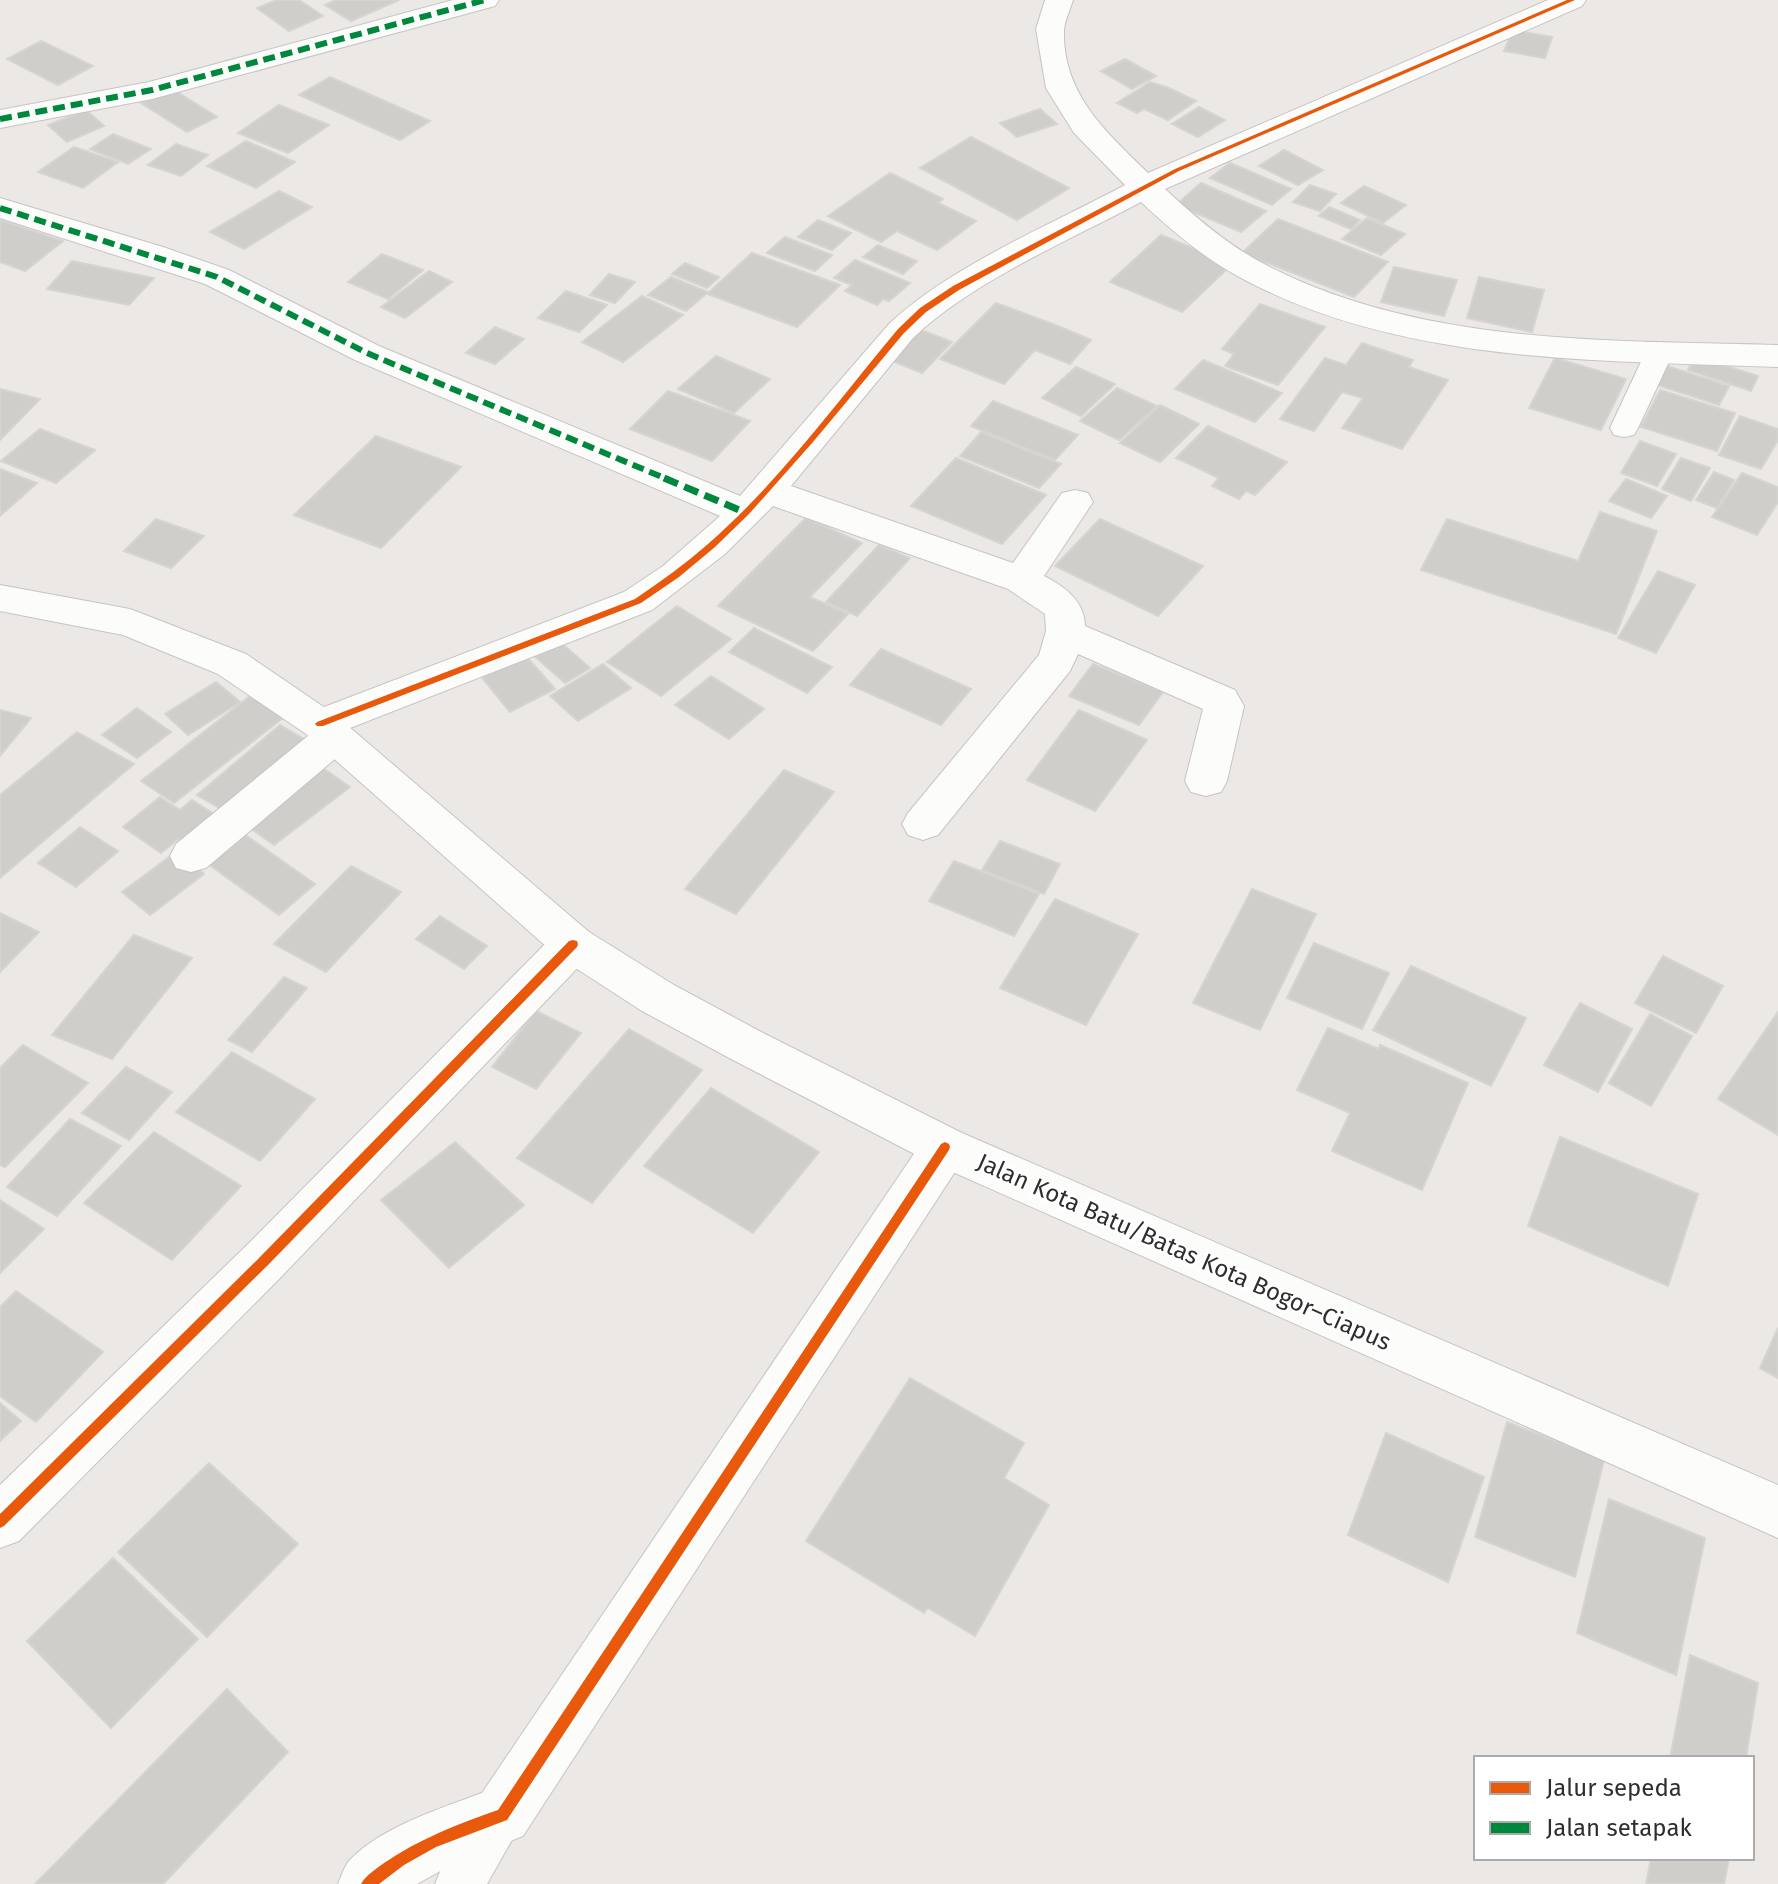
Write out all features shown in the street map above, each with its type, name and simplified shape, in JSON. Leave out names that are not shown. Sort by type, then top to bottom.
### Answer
[{"type":"street","points":[[0,119],[152,90],[485,0]]},
{"type":"street","points":[[1059,0],[1050,30],[1060,94],[1090,132],[1143,187],[1204,239],[1255,273],[1330,305],[1479,340],[1778,356]]},
{"type":"street","points":[[191,856],[327,730],[638,601],[668,583],[695,561],[755,501],[901,331],[923,310],[956,288],[1143,187],[1572,0]]},
{"type":"street","points":[[0,208],[217,277],[367,353],[755,501],[1021,580],[1061,604],[1065,611],[1067,634],[1056,661],[923,824]]},
{"type":"street","points":[[1021,580],[1075,502]]},
{"type":"street","name":"Jalan Kota Batu/Batas Kota Bogor–Ciapus","points":[[0,598],[130,623],[232,664],[327,730],[573,944],[658,998],[723,1033],[945,1147],[1778,1512]]},
{"type":"street","points":[[1067,634],[1221,700],[1224,706],[1206,781]]},
{"type":"street","points":[[0,1522],[264,1261],[573,944]]},
{"type":"street","points":[[368,1884],[389,1866],[434,1839],[502,1815],[945,1147]]},
{"type":"lane","points":[[1624,428],[1660,351]]},
{"type":"lane","points":[[459,1884],[502,1815]]},
{"type":"building","points":[[277,0],[299,0],[323,16],[289,31],[257,8]]},
{"type":"building","points":[[336,0],[399,0],[351,21],[325,5]]},
{"type":"building","points":[[1513,30],[1552,37],[1545,58],[1504,51]]},
{"type":"building","points":[[41,41],[93,66],[58,85],[7,59]]},
{"type":"building","points":[[1125,59],[1156,76],[1132,89],[1101,71]]},
{"type":"building","points":[[330,77],[430,121],[400,140],[299,95]]},
{"type":"building","points":[[1150,82],[1196,101],[1168,120],[1144,109],[1137,113],[1117,103]]},
{"type":"building","points":[[171,88],[217,117],[187,132],[141,103]]},
{"type":"building","points":[[279,105],[329,125],[288,153],[238,133]]},
{"type":"building","points":[[1199,107],[1225,120],[1198,137],[1172,124]]},
{"type":"building","points":[[1040,109],[1057,124],[1017,137],[1000,123]]},
{"type":"building","points":[[86,110],[104,126],[67,142],[48,125]]},
{"type":"building","points":[[113,134],[151,149],[128,164],[90,149]]},
{"type":"building","points":[[971,137],[1069,188],[1017,220],[920,168]]},
{"type":"building","points":[[246,141],[295,162],[256,188],[207,166]]},
{"type":"building","points":[[176,144],[208,155],[181,176],[148,165]]},
{"type":"building","points":[[74,147],[118,162],[83,188],[38,172]]},
{"type":"building","points":[[1284,150],[1323,170],[1298,185],[1259,166]]},
{"type":"building","points":[[1230,163],[1291,189],[1272,205],[1210,178]]},
{"type":"building","points":[[890,173],[943,199],[938,203],[976,221],[937,250],[897,231],[881,242],[828,216]]},
{"type":"building","points":[[1201,183],[1266,211],[1241,232],[1176,205]]},
{"type":"building","points":[[1310,185],[1336,194],[1320,211],[1293,202]]},
{"type":"building","points":[[1364,186],[1406,205],[1383,223],[1341,203]]},
{"type":"building","points":[[279,191],[312,207],[244,249],[210,232]]},
{"type":"building","points":[[1329,207],[1360,220],[1351,229],[1319,216]]},
{"type":"building","points":[[1367,218],[1405,234],[1381,255],[1342,239]]},
{"type":"building","points":[[1278,219],[1388,262],[1354,297],[1242,253]]},
{"type":"building","points":[[0,220],[63,241],[25,271],[0,262]]},
{"type":"building","points":[[818,220],[851,233],[832,250],[798,237]]},
{"type":"building","points":[[1161,235],[1232,264],[1182,312],[1110,282]]},
{"type":"building","points":[[785,237],[832,255],[815,271],[767,253]]},
{"type":"building","points":[[878,245],[917,261],[903,274],[863,257]]},
{"type":"building","points":[[752,253],[840,285],[797,327],[707,294]]},
{"type":"building","points":[[382,254],[423,270],[388,299],[348,282]]},
{"type":"building","points":[[855,260],[910,283],[889,301],[883,299],[877,305],[845,291],[852,285],[834,278]]},
{"type":"building","points":[[72,261],[154,278],[129,305],[47,289]]},
{"type":"building","points":[[685,263],[719,277],[707,288],[672,274]]},
{"type":"building","points":[[1394,267],[1457,280],[1444,316],[1381,302]]},
{"type":"building","points":[[429,271],[452,282],[405,318],[381,307]]},
{"type":"building","points":[[609,274],[635,282],[615,303],[590,295]]},
{"type":"building","points":[[671,277],[708,292],[686,311],[648,295]]},
{"type":"building","points":[[1479,277],[1544,290],[1532,332],[1467,318]]},
{"type":"building","points":[[566,291],[607,305],[579,332],[538,318]]},
{"type":"building","points":[[642,296],[683,315],[623,362],[582,342]]},
{"type":"building","points":[[996,303],[1091,340],[1070,364],[1035,350],[1004,384],[940,359]]},
{"type":"building","points":[[1260,304],[1325,327],[1278,385],[1225,366],[1234,354],[1222,349]]},
{"type":"building","points":[[495,327],[524,339],[495,364],[466,353]]},
{"type":"building","points":[[913,327],[952,342],[922,373],[882,357]]},
{"type":"building","points":[[1362,343],[1413,360],[1409,367],[1448,380],[1402,449],[1342,428],[1363,398],[1342,392],[1314,431],[1280,419],[1325,358],[1346,365]]},
{"type":"building","points":[[716,356],[770,379],[734,413],[678,389]]},
{"type":"building","points":[[1695,356],[1758,376],[1751,391],[1688,370]]},
{"type":"building","points":[[1555,358],[1626,379],[1601,430],[1529,408]]},
{"type":"building","points":[[1203,360],[1282,393],[1255,422],[1175,389]]},
{"type":"building","points":[[1667,366],[1729,386],[1719,405],[1657,385]]},
{"type":"building","points":[[1076,367],[1115,384],[1081,416],[1042,398]]},
{"type":"building","points":[[1117,388],[1157,406],[1119,440],[1080,421]]},
{"type":"building","points":[[0,389],[40,399],[0,440]]},
{"type":"building","points":[[1660,390],[1735,413],[1717,451],[1641,427]]},
{"type":"building","points":[[668,391],[750,421],[712,461],[630,429]]},
{"type":"building","points":[[993,401],[1078,435],[1055,460],[971,426]]},
{"type":"building","points":[[1160,405],[1199,424],[1160,462],[1120,443]]},
{"type":"building","points":[[1740,416],[1778,429],[1778,440],[1761,469],[1719,455]]},
{"type":"building","points":[[1208,426],[1287,462],[1255,495],[1246,491],[1239,499],[1212,486],[1219,478],[1176,458]]},
{"type":"building","points":[[40,429],[95,450],[56,483],[1,461]]},
{"type":"building","points":[[981,432],[1061,464],[1039,488],[960,456]]},
{"type":"building","points":[[376,436],[461,467],[381,548],[294,515]]},
{"type":"building","points":[[1640,441],[1676,454],[1657,486],[1621,473]]},
{"type":"building","points":[[956,458],[1046,495],[1002,544],[911,506]]},
{"type":"building","points":[[1681,458],[1710,468],[1691,501],[1662,489]]},
{"type":"building","points":[[0,469],[37,483],[0,516]]},
{"type":"building","points":[[1714,472],[1734,480],[1717,508],[1696,500]]},
{"type":"building","points":[[1742,473],[1778,487],[1778,502],[1757,535],[1712,517]]},
{"type":"building","points":[[1626,479],[1667,496],[1651,518],[1609,501]]},
{"type":"building","points":[[1600,512],[1657,531],[1616,634],[1421,570],[1447,519],[1578,561]]},
{"type":"building","points":[[806,518],[862,543],[810,597],[848,614],[813,651],[718,606]]},
{"type":"building","points":[[156,519],[204,536],[171,568],[124,551]]},
{"type":"building","points":[[1100,519],[1203,566],[1158,616],[1055,566]]},
{"type":"building","points":[[879,545],[910,558],[857,616],[826,602]]},
{"type":"building","points":[[1658,571],[1695,585],[1656,653],[1618,638]]},
{"type":"building","points":[[677,606],[731,639],[661,696],[607,662]]},
{"type":"building","points":[[754,628],[832,667],[807,693],[729,652]]},
{"type":"building","points":[[559,641],[590,668],[565,683],[534,656]]},
{"type":"building","points":[[519,648],[555,689],[510,712],[475,669]]},
{"type":"building","points":[[881,649],[971,689],[941,725],[850,685]]},
{"type":"building","points":[[603,664],[631,688],[578,721],[550,696]]},
{"type":"building","points":[[1093,664],[1163,692],[1139,725],[1069,696]]},
{"type":"building","points":[[711,676],[764,709],[729,739],[675,705]]},
{"type":"building","points":[[216,682],[240,702],[188,735],[165,714]]},
{"type":"building","points":[[250,696],[284,717],[174,803],[141,781]]},
{"type":"building","points":[[137,708],[171,732],[137,758],[102,735]]},
{"type":"building","points":[[0,710],[31,718],[0,756]]},
{"type":"building","points":[[1079,710],[1147,740],[1095,811],[1027,780]]},
{"type":"building","points":[[280,725],[316,746],[235,817],[197,795]]},
{"type":"building","points":[[77,732],[134,764],[0,878],[0,795]]},
{"type":"building","points":[[320,766],[350,787],[274,845],[243,823]]},
{"type":"building","points":[[784,770],[834,792],[736,914],[685,889]]},
{"type":"building","points":[[160,797],[180,810],[192,800],[228,823],[194,850],[178,839],[161,853],[123,827]]},
{"type":"building","points":[[80,827],[118,851],[76,887],[38,863]]},
{"type":"building","points":[[234,827],[315,884],[279,915],[197,856]]},
{"type":"building","points":[[1000,841],[1060,864],[1044,894],[982,870]]},
{"type":"building","points":[[177,851],[204,874],[150,915],[122,892]]},
{"type":"building","points":[[954,861],[1039,894],[1014,936],[929,901]]},
{"type":"building","points":[[351,866],[401,892],[326,972],[274,944]]},
{"type":"building","points":[[1252,889],[1316,914],[1260,1030],[1193,1003]]},
{"type":"building","points":[[1055,899],[1138,934],[1086,1025],[1000,988]]},
{"type":"building","points":[[0,913],[39,932],[0,972]]},
{"type":"building","points":[[440,916],[487,946],[464,969],[416,939]]},
{"type":"building","points":[[134,935],[192,958],[112,1059],[52,1035]]},
{"type":"building","points":[[1314,943],[1389,973],[1362,1029],[1287,998]]},
{"type":"building","points":[[1663,956],[1723,986],[1696,1033],[1635,1003]]},
{"type":"building","points":[[1411,966],[1526,1018],[1491,1086],[1373,1030]]},
{"type":"building","points":[[284,977],[307,988],[252,1052],[228,1040]]},
{"type":"building","points":[[1580,1003],[1632,1029],[1598,1092],[1544,1065]]},
{"type":"building","points":[[536,1011],[581,1033],[536,1089],[492,1067]]},
{"type":"building","points":[[1778,1012],[1778,1135],[1718,1099]]},
{"type":"building","points":[[1650,1014],[1692,1036],[1651,1106],[1609,1083]]},
{"type":"building","points":[[1328,1028],[1379,1049],[1380,1045],[1468,1083],[1422,1190],[1332,1151],[1350,1113],[1297,1090]]},
{"type":"building","points":[[629,1029],[702,1070],[592,1203],[517,1158]]},
{"type":"building","points":[[23,1045],[88,1083],[5,1167],[0,1165],[0,1068]]},
{"type":"building","points":[[232,1052],[315,1099],[260,1161],[176,1112]]},
{"type":"building","points":[[126,1067],[172,1092],[129,1140],[82,1113]]},
{"type":"building","points":[[711,1088],[819,1152],[753,1233],[644,1166]]},
{"type":"building","points":[[70,1119],[121,1146],[57,1216],[7,1187]]},
{"type":"building","points":[[154,1132],[241,1186],[172,1260],[84,1203]]},
{"type":"building","points":[[1560,1137],[1698,1194],[1668,1286],[1528,1226]]},
{"type":"building","points":[[455,1142],[524,1205],[449,1268],[381,1200]]},
{"type":"building","points":[[0,1200],[44,1229],[0,1273]]},
{"type":"building","points":[[16,1291],[103,1352],[36,1422],[0,1396],[0,1307]]},
{"type":"building","points":[[1778,1328],[1778,1378],[1760,1368]]},
{"type":"building","points":[[910,1378],[1024,1443],[1004,1478],[1049,1505],[975,1636],[928,1608],[924,1613],[806,1541]]},
{"type":"building","points":[[0,1403],[21,1421],[0,1441]]},
{"type":"building","points":[[1507,1422],[1604,1460],[1575,1577],[1475,1537]]},
{"type":"building","points":[[1386,1433],[1484,1477],[1448,1582],[1348,1535]]},
{"type":"building","points":[[209,1463],[298,1544],[207,1637],[118,1552]]},
{"type":"building","points":[[1609,1499],[1705,1538],[1676,1675],[1577,1633]]},
{"type":"building","points":[[113,1558],[198,1639],[111,1728],[27,1641]]},
{"type":"building","points":[[1690,1655],[1758,1683],[1746,1756],[1670,1756]]},
{"type":"building","points":[[227,1689],[288,1752],[163,1884],[35,1884]]},
{"type":"building","points":[[1651,1860],[1729,1860],[1724,1884],[1646,1884]]},
{"type":"marked path","points":[[0,119],[152,90],[485,0]]},
{"type":"marked path","points":[[0,208],[217,277],[367,353],[744,512]]},
{"type":"cycle path","points":[[320,724],[638,601],[676,575],[712,545],[779,477],[901,331],[923,310],[956,288],[1177,170],[1572,0]]},
{"type":"cycle path","points":[[0,1522],[264,1261],[573,944]]},
{"type":"cycle path","points":[[368,1884],[415,1851],[502,1815],[945,1147]]}]
